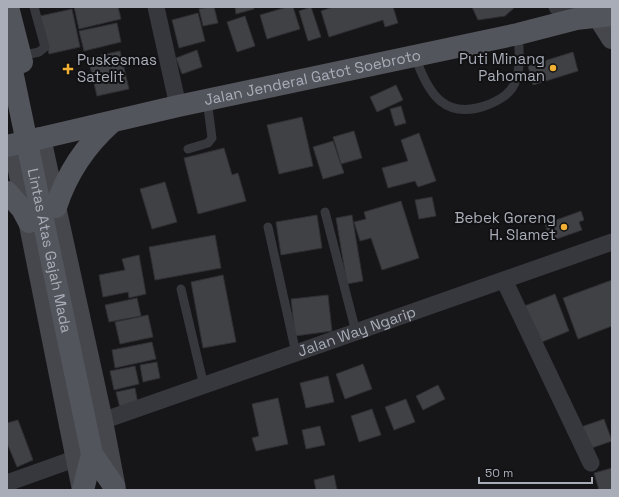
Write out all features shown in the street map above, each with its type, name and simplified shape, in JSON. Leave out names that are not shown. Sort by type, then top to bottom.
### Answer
[{"type":"main road","points":[[8,7],[14,51],[40,138],[56,207],[102,421],[114,488]]},
{"type":"main road","points":[[605,15],[612,38]]},
{"type":"main road","name":"Jalan Jenderal Gatot Soebroto","points":[[10,145],[178,106],[518,34],[576,19],[605,15]]},
{"type":"main road","name":"Lintas Atas Gajah Mada","points":[[14,51],[87,454],[83,490]]},
{"type":"main road","points":[[7,111],[10,145],[87,454]]},
{"type":"main road","points":[[56,207],[65,183],[77,160],[93,140],[112,122]]},
{"type":"main road","points":[[7,192],[22,210],[29,222]]},
{"type":"main road","name":"Lintas Atas Gajah Mada","points":[[87,454],[114,488]]},
{"type":"street","points":[[156,7],[178,106]]},
{"type":"street","points":[[557,7],[576,19]]},
{"type":"street","name":"Jalan Way Ngarip","points":[[102,421],[612,242]]},
{"type":"street","points":[[504,280],[591,463]]},
{"type":"street","points":[[7,483],[87,454]]},
{"type":"lane","points":[[14,51],[39,52],[45,47],[34,7]]},
{"type":"lane","points":[[415,55],[424,81],[439,100],[458,110],[479,108],[504,98],[516,80],[519,57],[518,34]]},
{"type":"lane","points":[[188,149],[208,143],[212,138],[207,100]]},
{"type":"lane","points":[[325,212],[356,332]]},
{"type":"lane","points":[[268,227],[296,354]]},
{"type":"lane","points":[[181,289],[204,386]]},
{"type":"building","points":[[74,7],[118,7],[121,19],[79,29]]},
{"type":"building","points":[[214,7],[218,23],[203,26],[199,9]]},
{"type":"building","points":[[235,7],[254,7],[254,9],[236,14]]},
{"type":"building","points":[[287,7],[293,7],[300,29],[267,39],[260,15]]},
{"type":"building","points":[[311,7],[321,37],[308,41],[299,11]]},
{"type":"building","points":[[333,7],[393,7],[398,23],[385,27],[383,20],[329,37],[321,11]]},
{"type":"building","points":[[472,7],[515,7],[505,16],[478,20]]},
{"type":"building","points":[[72,9],[80,47],[49,54],[40,16]]},
{"type":"building","points":[[198,13],[205,41],[179,48],[172,20]]},
{"type":"building","points":[[245,16],[255,46],[237,52],[227,22]]},
{"type":"building","points":[[117,23],[121,42],[84,51],[79,31]]},
{"type":"building","points":[[197,50],[202,67],[182,74],[176,58]]},
{"type":"building","points":[[120,51],[129,89],[97,96],[88,58]]},
{"type":"building","name":"Puti Minang Pahoman","points":[[573,52],[578,71],[533,85],[528,66]]},
{"type":"building","points":[[396,85],[403,100],[377,112],[370,97]]},
{"type":"building","points":[[401,106],[406,123],[395,126],[390,109]]},
{"type":"building","points":[[302,117],[313,166],[279,174],[267,125]]},
{"type":"building","points":[[354,131],[362,158],[341,164],[333,137]]},
{"type":"building","points":[[419,133],[436,181],[418,187],[415,181],[388,188],[382,168],[408,161],[401,140]]},
{"type":"building","points":[[333,141],[344,173],[323,179],[313,147]]},
{"type":"building","points":[[224,148],[232,175],[238,173],[246,201],[198,214],[184,158]]},
{"type":"building","points":[[165,182],[177,222],[152,229],[140,189]]},
{"type":"building","points":[[432,197],[436,216],[419,219],[415,200]]},
{"type":"building","points":[[401,201],[419,258],[382,270],[371,238],[360,241],[354,222],[366,219],[364,212]]},
{"type":"building","name":"Bebek Goreng H. Slamet","points":[[581,211],[584,220],[579,222],[582,230],[551,241],[545,224]]},
{"type":"building","points":[[317,215],[322,248],[281,255],[276,222]]},
{"type":"building","points":[[352,215],[363,281],[347,284],[336,218]]},
{"type":"building","points":[[215,235],[221,268],[155,280],[149,247]]},
{"type":"building","points":[[139,255],[146,294],[129,298],[128,292],[103,297],[99,275],[125,270],[122,259]]},
{"type":"building","points":[[223,275],[236,342],[203,348],[191,282]]},
{"type":"building","points":[[612,280],[612,326],[578,339],[563,298]]},
{"type":"building","points":[[555,294],[569,331],[537,344],[522,307]]},
{"type":"building","points":[[328,295],[332,331],[295,336],[291,299]]},
{"type":"building","points":[[137,298],[141,316],[109,322],[105,305]]},
{"type":"building","points":[[148,315],[153,337],[120,344],[115,322]]},
{"type":"building","points":[[152,342],[156,359],[115,368],[112,350]]},
{"type":"building","points":[[157,362],[160,378],[143,382],[140,365]]},
{"type":"building","points":[[363,364],[372,389],[345,399],[336,374]]},
{"type":"building","points":[[135,366],[139,384],[114,390],[110,371]]},
{"type":"building","points":[[328,376],[334,402],[306,408],[300,383]]},
{"type":"building","points":[[438,385],[445,399],[423,410],[416,396]]},
{"type":"building","points":[[135,388],[138,404],[120,408],[116,392]]},
{"type":"building","points":[[278,398],[288,444],[256,451],[252,438],[259,436],[252,404]]},
{"type":"building","points":[[406,399],[415,422],[394,430],[385,407]]},
{"type":"building","points":[[372,409],[381,435],[359,442],[351,416]]},
{"type":"building","points":[[604,419],[612,441],[586,450],[578,428]]},
{"type":"building","points":[[18,420],[33,460],[17,467],[7,443],[7,423]]},
{"type":"building","points":[[320,426],[325,445],[306,449],[302,430]]},
{"type":"building","points":[[612,468],[612,490],[599,490],[594,473]]},
{"type":"building","points":[[334,475],[337,490],[316,490],[314,480]]},
{"type":"place","name":"Puti Minang Pahoman","points":[[553,68]]},
{"type":"place","name":"Puskesmas Satelit","points":[[68,69]]},
{"type":"place","name":"Bebek Goreng H. Slamet","points":[[564,227]]}]
